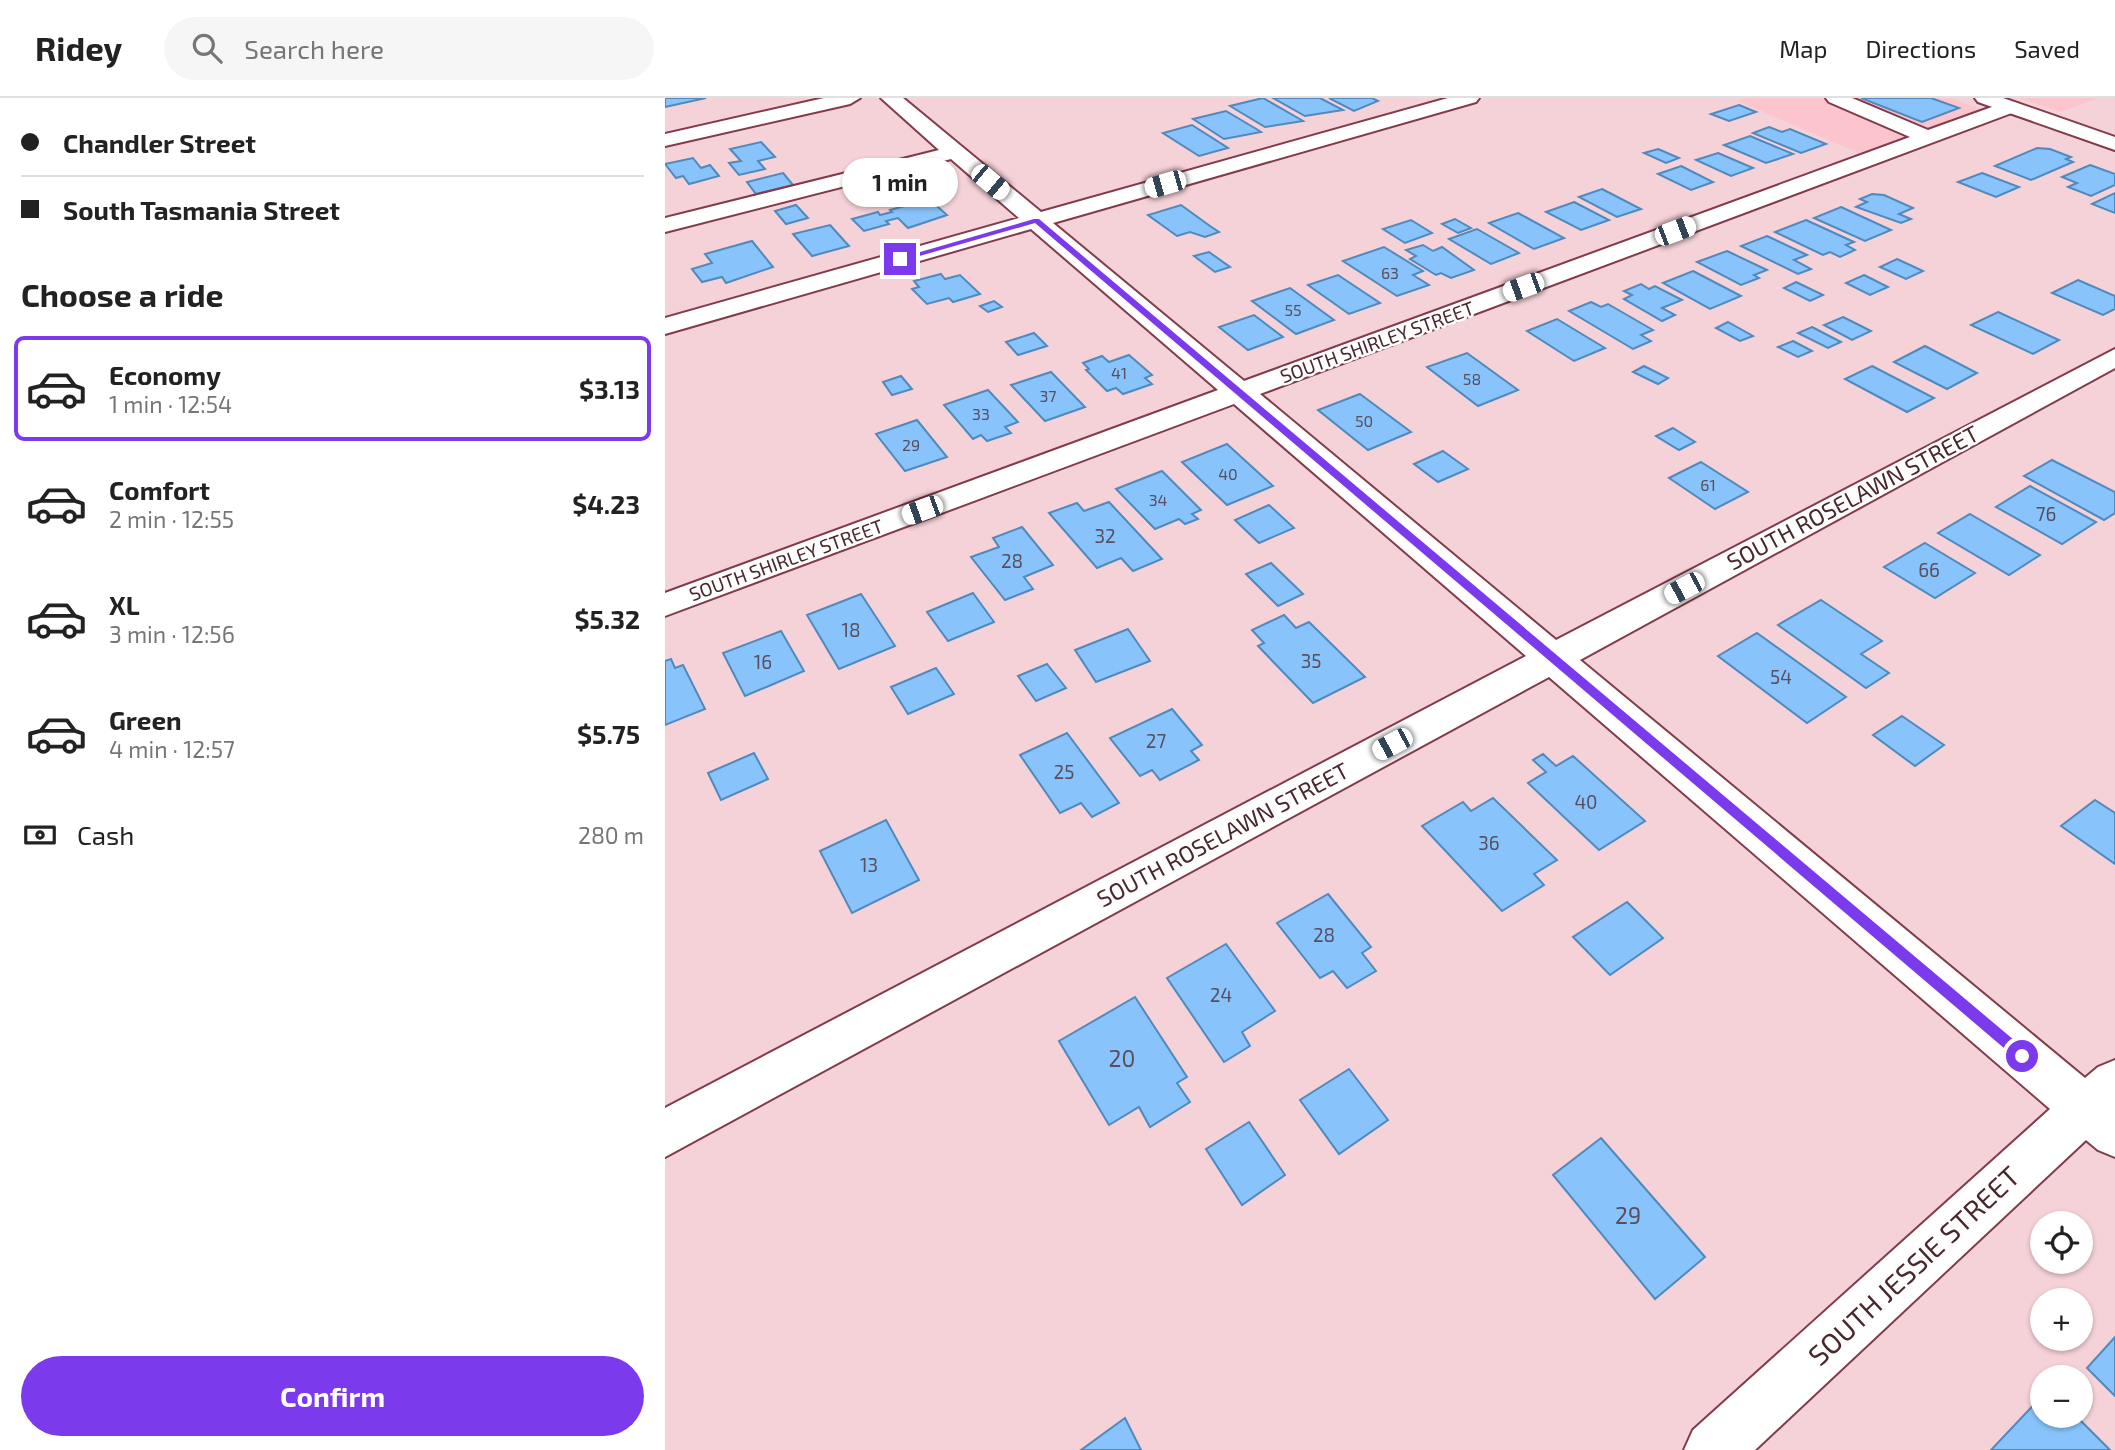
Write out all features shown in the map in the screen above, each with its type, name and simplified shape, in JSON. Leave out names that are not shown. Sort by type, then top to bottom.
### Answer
[{"type":"street","points":[[665,140],[850,98]]},
{"type":"street","points":[[891,98],[1552,658],[2105,1109]]},
{"type":"street","points":[[665,326],[1469,98]]},
{"type":"street","points":[[1836,98],[1927,137]]},
{"type":"street","points":[[1985,98],[2115,144]]},
{"type":"street","name":"SOUTH SHIRLEY STREET","points":[[665,605],[2010,107]]},
{"type":"street","points":[[665,225],[954,152]]},
{"type":"street","name":"SOUTH ROSELAWN STREET","points":[[665,1134],[2115,357]]},
{"type":"street","name":"SOUTH JESSIE STREET","points":[[1713,1450],[2105,1109]]},
{"type":"shaded area","points":[[1746,98],[1950,98],[1982,110],[1861,154],[1738,101]]},
{"type":"shaded area","points":[[2019,98],[2098,98],[2060,112]]},
{"type":"building","points":[[665,98],[706,98],[665,107]]},
{"type":"building","points":[[1263,98],[1303,121],[1265,127],[1230,106]]},
{"type":"building","points":[[1273,98],[1320,98],[1343,110],[1305,116]]},
{"type":"building","points":[[1329,98],[1372,98],[1378,101],[1354,111]]},
{"type":"building","points":[[1861,98],[1931,98],[1959,108],[1922,122]]},
{"type":"building","points":[[1739,105],[1756,112],[1729,121],[1711,114]]},
{"type":"building","points":[[1226,111],[1261,132],[1224,139],[1193,119]]},
{"type":"building","points":[[1192,125],[1228,148],[1199,156],[1163,133]]},
{"type":"building","points":[[1769,127],[1782,132],[1790,129],[1826,144],[1801,153],[1753,133]]},
{"type":"building","points":[[1750,136],[1793,154],[1766,163],[1724,145]]},
{"type":"building","points":[[761,142],[775,157],[758,161],[765,169],[739,175],[729,163],[741,161],[730,149]]},
{"type":"building","points":[[2037,148],[2050,149],[2071,157],[2066,159],[2073,162],[2031,180],[1995,166]]},
{"type":"building","points":[[1658,149],[1679,158],[1666,163],[1644,153]]},
{"type":"building","points":[[1718,153],[1753,168],[1731,176],[1696,160]]},
{"type":"building","points":[[693,158],[701,168],[710,165],[719,176],[689,184],[683,176],[676,178],[665,164]]},
{"type":"building","points":[[2090,165],[2115,174],[2115,185],[2091,196],[2068,187],[2077,183],[2062,177]]},
{"type":"building","points":[[1681,166],[1713,182],[1691,190],[1658,174]]},
{"type":"building","points":[[783,173],[793,185],[756,194],[747,182]]},
{"type":"building","points":[[1982,173],[2019,187],[1996,197],[1958,182]]},
{"type":"building","points":[[1602,189],[1641,209],[1617,217],[1579,197]]},
{"type":"building","points":[[2115,193],[2115,213],[2092,204]]},
{"type":"building","points":[[1872,194],[1884,195],[1913,208],[1899,214],[1911,219],[1901,223],[1856,207],[1867,202],[1860,199]]},
{"type":"building","points":[[929,199],[947,215],[908,228],[898,218],[886,221],[889,224],[864,231],[852,219],[878,212],[880,215],[892,212],[890,210]]},
{"type":"building","points":[[1574,202],[1609,220],[1581,230],[1546,212]]},
{"type":"building","points":[[796,205],[808,218],[786,224],[775,211]]},
{"type":"building","points":[[1181,205],[1219,232],[1205,237],[1190,232],[1177,236],[1148,215]]},
{"type":"building","points":[[1841,207],[1891,230],[1865,241],[1814,218]]},
{"type":"building","points":[[1518,213],[1564,238],[1534,249],[1489,223]]},
{"type":"building","points":[[1455,219],[1471,228],[1458,233],[1442,224]]},
{"type":"building","points":[[1411,220],[1432,233],[1405,243],[1383,229]]},
{"type":"building","points":[[1806,220],[1854,242],[1846,245],[1855,250],[1840,257],[1830,252],[1823,255],[1775,232]]},
{"type":"building","points":[[830,225],[849,246],[812,256],[793,234]]},
{"type":"building","points":[[1477,229],[1519,253],[1491,264],[1449,239]]},
{"type":"building","points":[[1767,236],[1807,255],[1794,260],[1811,269],[1798,274],[1741,246]]},
{"type":"building","points":[[752,241],[773,267],[726,283],[722,277],[702,282],[692,269],[712,263],[705,254]]},
{"type":"building","points":[[1423,245],[1433,251],[1442,247],[1474,270],[1451,278],[1441,273],[1436,275],[1410,259],[1416,256],[1406,250]]},
{"type":"building","points":[[1384,247],[1423,271],[1413,275],[1429,285],[1397,296],[1343,261]]},
{"type":"building","points":[[1727,251],[1767,270],[1754,275],[1759,278],[1741,285],[1697,262]]},
{"type":"building","points":[[1209,252],[1230,267],[1215,272],[1194,256]]},
{"type":"building","points":[[1897,259],[1923,271],[1906,279],[1880,267]]},
{"type":"building","points":[[1693,271],[1741,296],[1710,309],[1663,283]]},
{"type":"building","points":[[941,274],[945,279],[960,275],[980,294],[953,302],[949,298],[927,304],[912,289],[919,287],[914,281]]},
{"type":"building","points":[[1338,275],[1380,303],[1349,314],[1308,285]]},
{"type":"building","points":[[1864,275],[1888,287],[1870,295],[1846,283]]},
{"type":"building","points":[[2078,280],[2115,296],[2115,309],[2103,315],[2052,293]]},
{"type":"building","points":[[1796,282],[1823,295],[1810,301],[1784,288]]},
{"type":"building","points":[[1641,284],[1649,289],[1655,286],[1682,300],[1662,308],[1675,315],[1662,321],[1624,299],[1632,295],[1624,291]]},
{"type":"building","points":[[1290,288],[1334,320],[1296,334],[1252,301]]},
{"type":"building","points":[[994,301],[1002,307],[988,312],[980,306]]},
{"type":"building","points":[[1591,302],[1601,307],[1608,304],[1653,330],[1641,335],[1651,341],[1633,349],[1569,311]]},
{"type":"building","points":[[1998,312],[2059,340],[2033,354],[1971,325]]},
{"type":"building","points":[[1254,315],[1283,337],[1248,350],[1219,327]]},
{"type":"building","points":[[1843,317],[1871,331],[1852,340],[1824,325]]},
{"type":"building","points":[[1557,319],[1605,348],[1574,361],[1527,331]]},
{"type":"building","points":[[1728,322],[1753,336],[1740,341],[1716,328]]},
{"type":"building","points":[[1812,327],[1841,342],[1828,348],[1798,333]]},
{"type":"building","points":[[1034,333],[1047,346],[1018,355],[1006,342]]},
{"type":"building","points":[[1793,341],[1812,351],[1798,357],[1778,347]]},
{"type":"building","points":[[1925,346],[1977,373],[1947,389],[1894,362]]},
{"type":"building","points":[[1467,353],[1518,390],[1478,406],[1427,367]]},
{"type":"building","points":[[1129,355],[1152,375],[1145,378],[1152,384],[1123,394],[1116,388],[1107,391],[1086,370],[1089,369],[1083,363],[1102,356],[1109,362]]},
{"type":"building","points":[[1644,366],[1668,378],[1658,384],[1633,372]]},
{"type":"building","points":[[1872,366],[1934,398],[1907,412],[1845,379]]},
{"type":"building","points":[[1051,372],[1085,407],[1045,421],[1011,385]]},
{"type":"building","points":[[901,376],[912,389],[892,395],[883,382]]},
{"type":"building","points":[[988,390],[1018,422],[1005,427],[1011,433],[987,441],[981,435],[973,439],[944,405]]},
{"type":"building","points":[[1360,394],[1411,432],[1368,450],[1318,410]]},
{"type":"building","points":[[917,420],[947,457],[905,471],[876,434]]},
{"type":"building","points":[[1673,428],[1695,442],[1679,450],[1656,436]]},
{"type":"building","points":[[1227,444],[1273,486],[1227,505],[1182,462]]},
{"type":"building","points":[[1443,451],[1468,469],[1438,482],[1414,464]]},
{"type":"building","points":[[2052,460],[2115,492],[2115,513],[2104,520],[2024,476]]},
{"type":"building","points":[[1701,462],[1748,492],[1715,509],[1669,478]]},
{"type":"building","points":[[1162,471],[1201,510],[1192,514],[1198,519],[1185,524],[1179,519],[1155,529],[1116,489]]},
{"type":"building","points":[[2030,486],[2096,522],[2062,544],[1996,507]]},
{"type":"building","points":[[1109,502],[1162,559],[1133,571],[1121,558],[1097,568],[1049,513],[1077,503],[1084,511]]},
{"type":"building","points":[[1269,505],[1294,528],[1259,543],[1235,520]]},
{"type":"building","points":[[1970,514],[2040,555],[2009,575],[1938,533]]},
{"type":"building","points":[[1022,527],[1053,565],[1024,577],[1033,589],[1005,600],[971,557],[999,547],[993,538]]},
{"type":"building","points":[[1925,543],[1975,573],[1935,598],[1884,567]]},
{"type":"building","points":[[1271,563],[1303,594],[1278,606],[1246,574]]},
{"type":"building","points":[[973,593],[994,622],[948,641],[927,612]]},
{"type":"building","points":[[861,594],[895,646],[839,669],[807,615]]},
{"type":"building","points":[[1821,600],[1882,641],[1861,654],[1889,673],[1866,688],[1778,625]]},
{"type":"building","points":[[1284,615],[1296,628],[1309,622],[1365,677],[1313,703],[1258,646],[1264,643],[1252,630]]},
{"type":"building","points":[[1128,629],[1150,661],[1096,682],[1075,650]]},
{"type":"building","points":[[781,631],[804,671],[745,696],[723,653]]},
{"type":"building","points":[[1757,633],[1846,697],[1807,723],[1718,656]]},
{"type":"building","points":[[671,659],[675,668],[683,665],[705,709],[665,725],[665,661]]},
{"type":"building","points":[[1047,664],[1066,688],[1036,701],[1018,676]]},
{"type":"building","points":[[936,668],[954,694],[908,714],[891,687]]},
{"type":"building","points":[[1172,709],[1202,745],[1191,751],[1199,760],[1160,780],[1152,770],[1140,776],[1110,738]]},
{"type":"building","points":[[1902,716],[1944,745],[1915,766],[1873,735]]},
{"type":"building","points":[[1067,733],[1119,803],[1092,817],[1081,803],[1060,813],[1020,755]]},
{"type":"building","points":[[754,753],[768,779],[721,800],[708,773]]},
{"type":"building","points":[[1543,754],[1556,766],[1573,756],[1645,821],[1599,850],[1528,783],[1546,772],[1533,760]]},
{"type":"building","points":[[1493,798],[1557,860],[1534,874],[1544,885],[1502,911],[1422,826],[1463,802],[1471,811]]},
{"type":"building","points":[[2095,800],[2115,813],[2115,864],[2061,826]]},
{"type":"building","points":[[886,820],[919,880],[852,913],[820,851]]},
{"type":"building","points":[[1328,894],[1371,947],[1362,953],[1376,971],[1347,988],[1333,971],[1320,978],[1277,923]]},
{"type":"building","points":[[1627,902],[1663,938],[1610,975],[1573,937]]},
{"type":"building","points":[[1226,944],[1275,1011],[1242,1032],[1250,1046],[1224,1062],[1167,978]]},
{"type":"building","points":[[1135,997],[1187,1077],[1177,1083],[1190,1102],[1150,1127],[1139,1107],[1109,1125],[1059,1041]]},
{"type":"building","points":[[1349,1069],[1388,1120],[1339,1154],[1300,1100]]},
{"type":"building","points":[[1249,1122],[1285,1175],[1242,1205],[1206,1149]]},
{"type":"building","points":[[1601,1138],[1705,1257],[1655,1299],[1553,1175]]},
{"type":"building","points":[[2115,1337],[2115,1396],[2093,1374],[2093,1365],[2090,1365]]},
{"type":"building","points":[[2030,1409],[2030,1428],[2088,1428],[2110,1450],[1991,1450]]},
{"type":"building","points":[[1125,1418],[1141,1450],[1081,1450]]},
{"type":"route","points":[[900,259],[1036,221],[2022,1056]]}]
